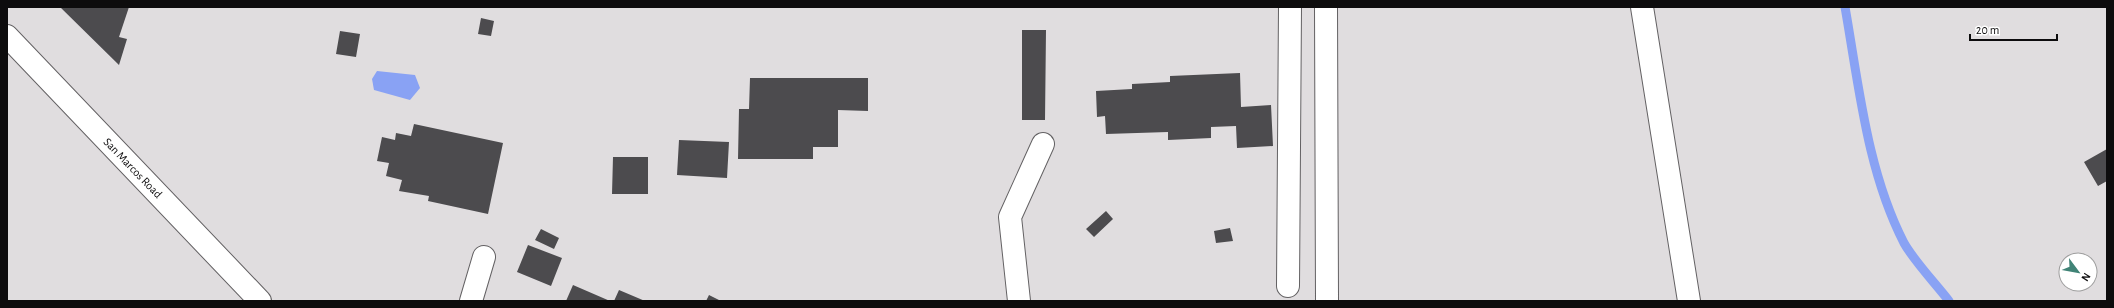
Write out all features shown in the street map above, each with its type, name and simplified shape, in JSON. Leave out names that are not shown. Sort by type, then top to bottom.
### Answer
[{"type":"street","points":[[1288,286],[1290,7]]},
{"type":"street","points":[[1326,7],[1327,301]]},
{"type":"street","points":[[1642,7],[1689,301]]},
{"type":"street","name":"San Marcos Road","points":[[7,36],[260,301]]},
{"type":"street","points":[[1019,301],[1010,217],[1043,144]]},
{"type":"street","points":[[471,301],[484,256]]},
{"type":"water","points":[[377,71],[415,75],[420,88],[410,100],[374,90],[372,79]]},
{"type":"building","points":[[60,7],[129,7],[119,37],[127,39],[119,65]]},
{"type":"building","points":[[481,18],[494,21],[491,36],[478,34]]},
{"type":"building","points":[[1022,30],[1046,30],[1045,120],[1022,120]]},
{"type":"building","points":[[340,31],[360,34],[356,57],[336,54]]},
{"type":"building","points":[[1240,73],[1241,107],[1271,105],[1273,146],[1237,148],[1236,126],[1211,127],[1211,138],[1168,140],[1168,132],[1106,134],[1105,116],[1097,117],[1096,91],[1132,89],[1132,84],[1170,82],[1170,76]]},
{"type":"building","points":[[750,78],[868,78],[868,111],[838,110],[838,147],[813,147],[813,159],[738,159],[739,109],[749,109]]},
{"type":"building","points":[[414,124],[503,143],[488,214],[428,201],[429,196],[399,191],[402,180],[386,176],[389,163],[377,161],[382,137],[395,140],[396,133],[411,136]]},
{"type":"building","points":[[679,140],[729,142],[727,178],[677,175]]},
{"type":"building","points":[[2107,149],[2107,181],[2098,186],[2084,162]]},
{"type":"building","points":[[613,157],[648,157],[648,194],[612,194]]},
{"type":"building","points":[[1106,211],[1113,219],[1094,237],[1086,229]]},
{"type":"building","points":[[1230,228],[1233,241],[1216,243],[1214,231]]},
{"type":"building","points":[[541,229],[559,238],[554,249],[535,240]]},
{"type":"building","points":[[528,245],[562,258],[551,286],[517,272]]},
{"type":"building","points":[[573,285],[610,301],[566,301]]},
{"type":"building","points":[[619,290],[645,301],[614,301]]},
{"type":"building","points":[[709,295],[721,301],[706,301]]},
{"type":"waterway","points":[[1845,7],[1866,128],[1881,187],[1891,215],[1908,250],[1949,301]]}]
